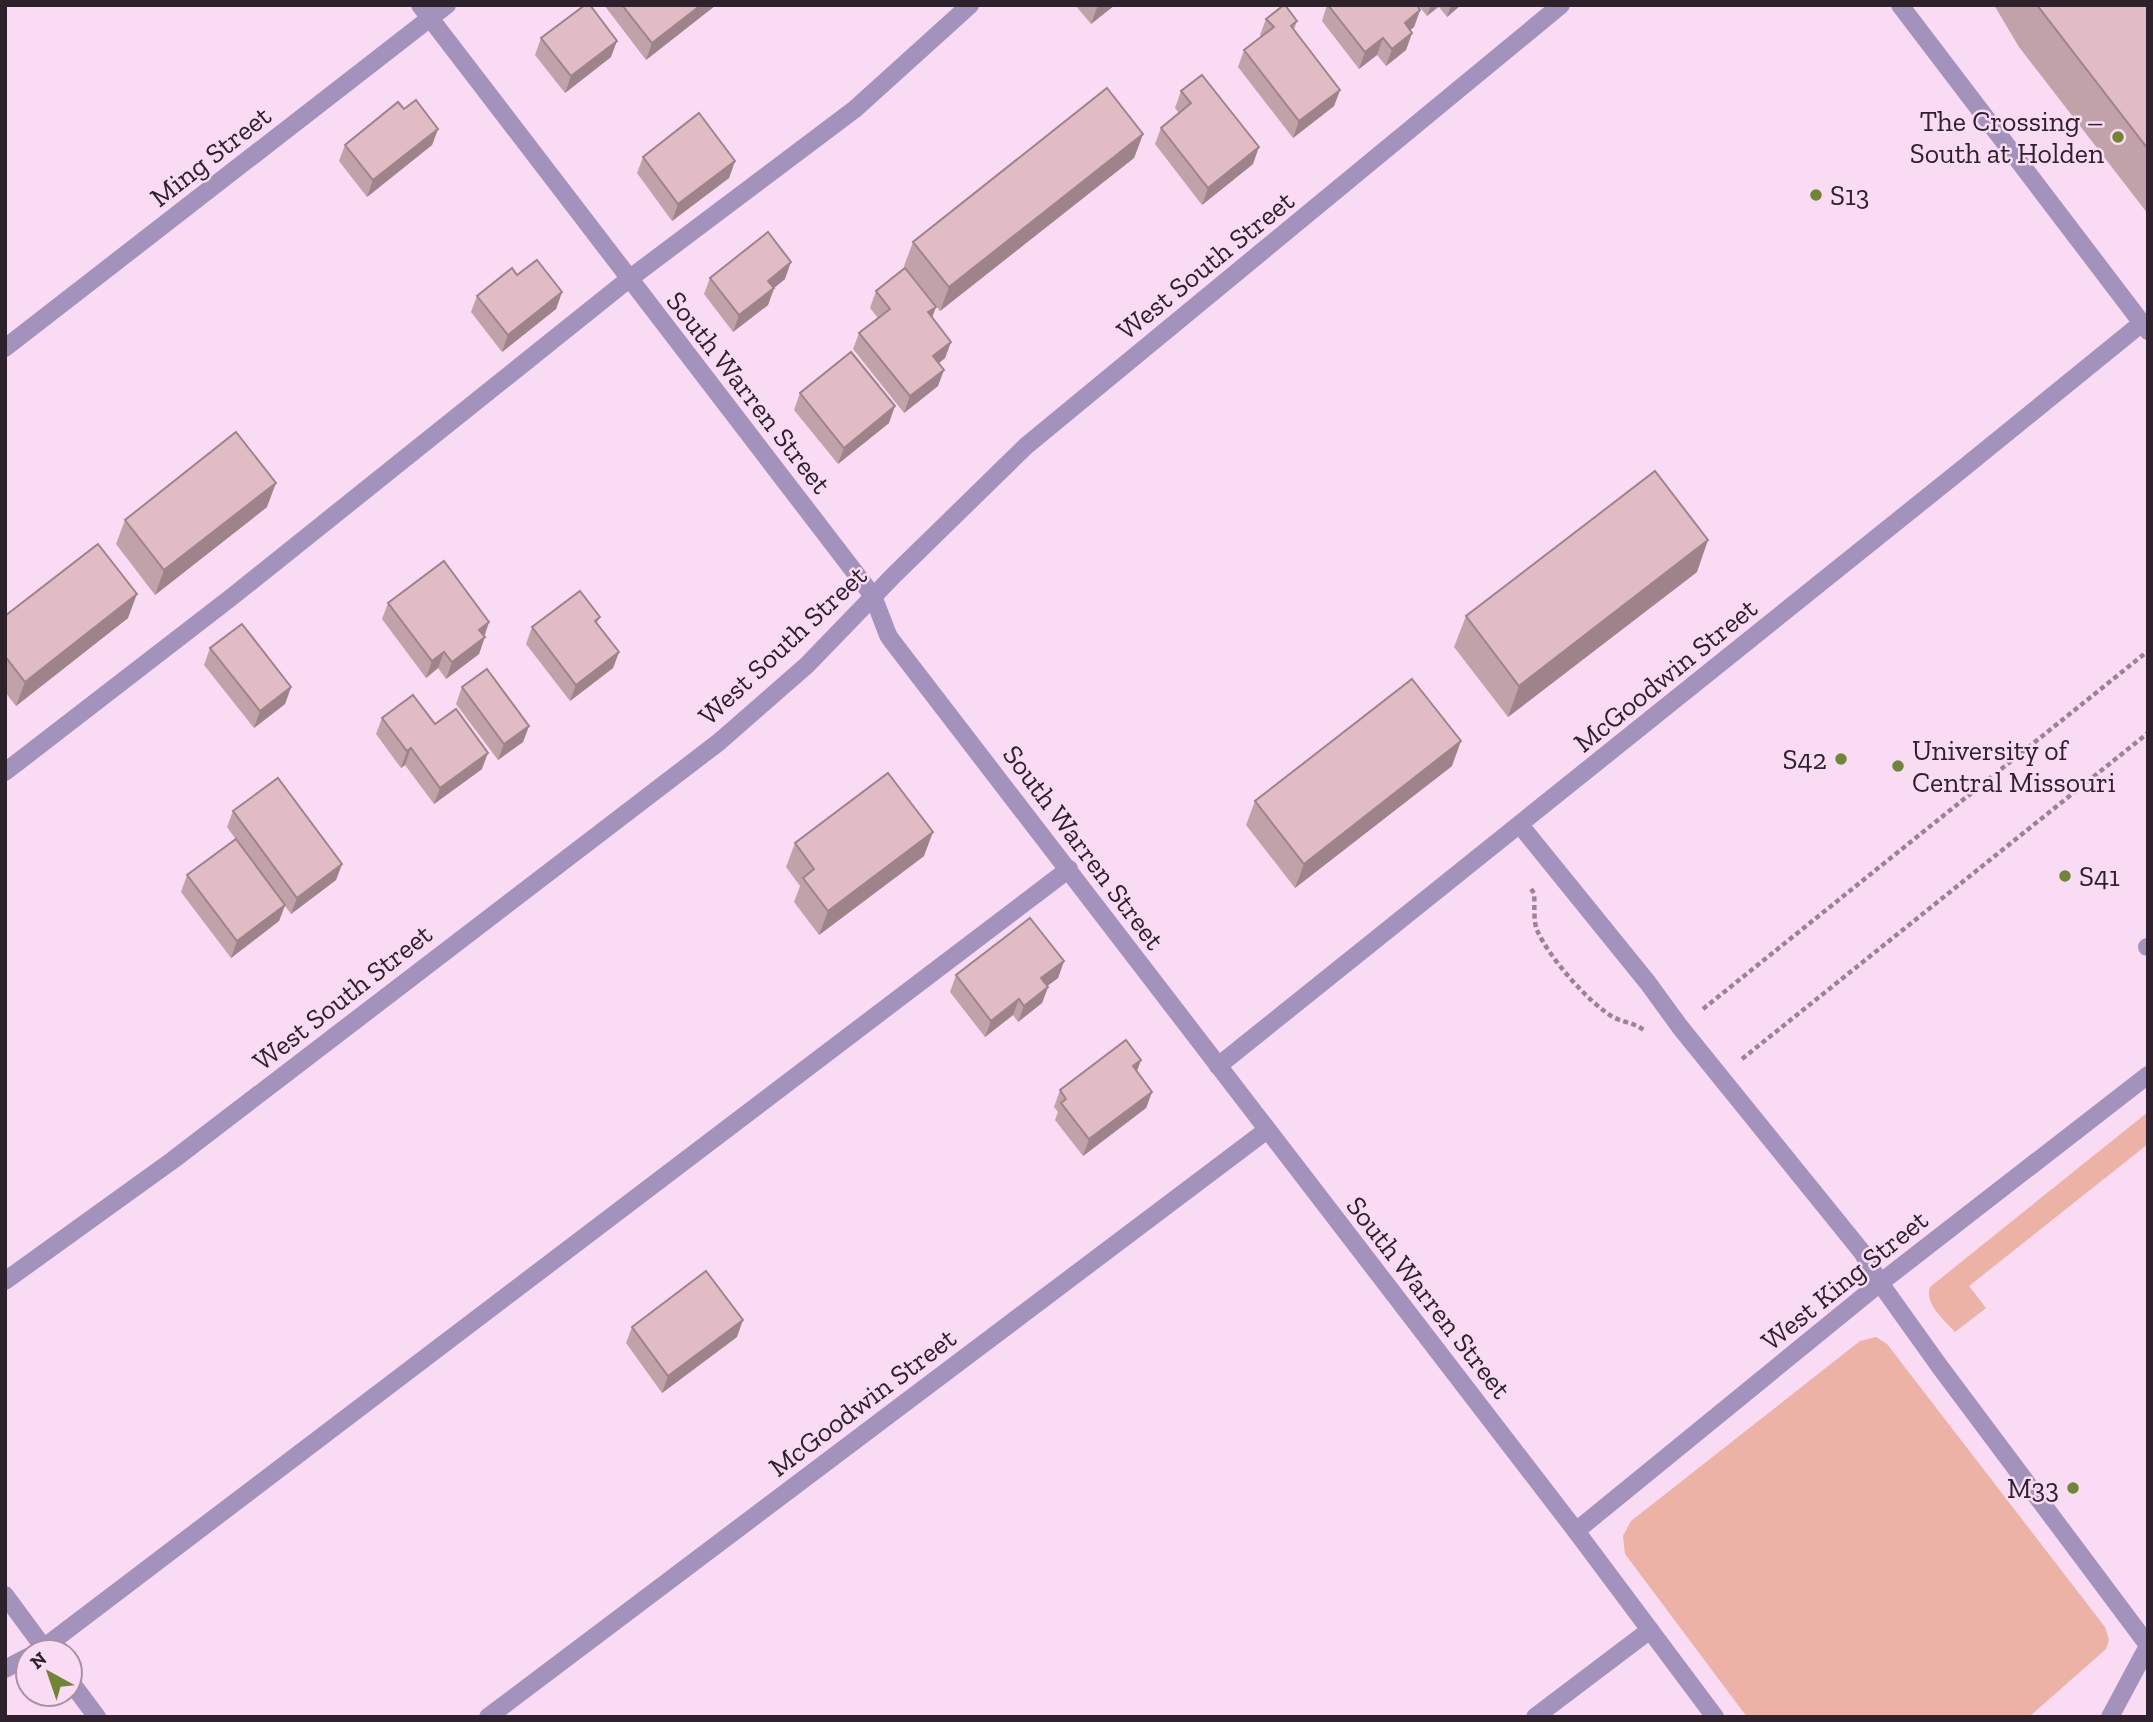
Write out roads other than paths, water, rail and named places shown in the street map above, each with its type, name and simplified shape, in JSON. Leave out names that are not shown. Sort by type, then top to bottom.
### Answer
[{"type":"street","name":"Ming Street","points":[[5,348],[425,12],[447,5]]},
{"type":"street","points":[[5,772],[233,596],[629,279],[855,109],[970,5]]},
{"type":"street","name":"West South Street","points":[[5,1281],[173,1160],[719,742],[807,665],[873,596],[1026,446],[1561,5]]},
{"type":"street","points":[[1900,5],[2145,327]]},
{"type":"street","name":"South Warren Street","points":[[425,12],[873,596],[888,635],[1576,1531],[1715,1717]]},
{"type":"street","name":"McGoodwin Street","points":[[1218,1066],[2145,327]]},
{"type":"street","points":[[1520,825],[1862,1252],[1940,1367],[2148,1646],[2110,1717]]},
{"type":"street","points":[[61,1638],[1069,869]]},
{"type":"street","name":"West King Street","points":[[1576,1531],[1881,1283],[2148,1075]]},
{"type":"street","name":"McGoodwin Street","points":[[488,1717],[1267,1130]]},
{"type":"street","points":[[5,1595],[35,1638]]},
{"type":"street","points":[[1535,1717],[1650,1630]]},
{"type":"street","points":[[84,1700],[97,1717]]},
{"type":"place","name":"The Crossing – South at Holden","points":[[2118,137]]},
{"type":"place","name":"S13","points":[[1816,195]]},
{"type":"place","name":"S42","points":[[1841,759]]},
{"type":"place","name":"University of Central Missouri","points":[[1898,766]]},
{"type":"place","name":"S41","points":[[2065,876]]},
{"type":"place","name":"M33","points":[[2073,1488]]}]
